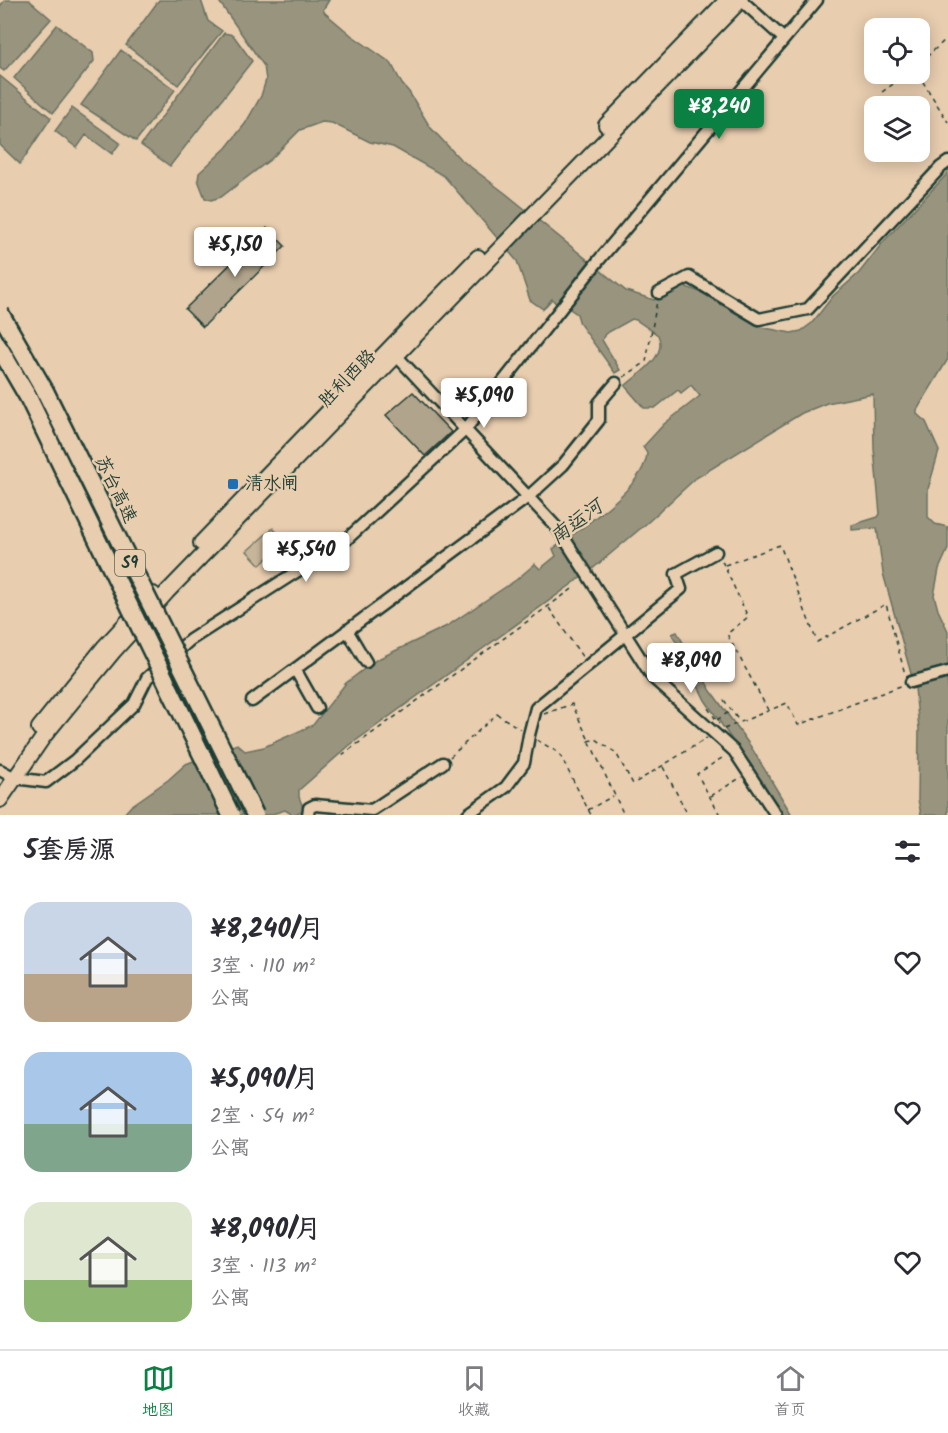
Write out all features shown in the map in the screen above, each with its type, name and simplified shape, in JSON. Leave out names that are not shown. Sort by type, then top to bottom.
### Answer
[{"type":"highway","name":"苏台高速","points":[[0,313],[45,391],[255,815]]},
{"type":"highway","name":"苏台高速","points":[[0,349],[28,397],[231,815]]},
{"type":"main road","name":"胜利西路","points":[[0,800],[6,776],[44,736],[144,618],[727,0]]},
{"type":"main road","name":"胜利西路","points":[[531,208],[741,0]]},
{"type":"street","points":[[741,0],[783,38]]},
{"type":"street","points":[[6,776],[46,782],[54,777],[134,704],[147,678],[189,640],[346,540],[465,430],[557,311],[817,0]]},
{"type":"street","points":[[659,293],[689,277],[759,319],[808,309],[948,162]]},
{"type":"street","points":[[393,352],[559,530],[653,678],[734,751],[776,815]]},
{"type":"street","points":[[252,701],[528,497],[562,465],[599,420],[599,403],[616,383]]},
{"type":"street","points":[[468,814],[506,787],[524,763],[536,708],[681,589],[676,574],[716,552]]},
{"type":"street","points":[[347,630],[366,662]]},
{"type":"street","points":[[295,669],[318,708]]},
{"type":"street","points":[[911,682],[948,672]]},
{"type":"street","points":[[309,812],[315,805],[372,810],[443,763]]},
{"type":"path","points":[[930,54],[945,40]]},
{"type":"path","points":[[882,92],[893,84]]},
{"type":"path","points":[[924,84],[948,122]]},
{"type":"path","points":[[616,383],[646,362],[659,293]]},
{"type":"path","points":[[708,708],[722,730],[787,703],[798,725],[907,684],[886,604],[817,642],[780,545],[725,565]]},
{"type":"path","points":[[716,552],[725,565],[748,617],[727,634],[768,711]]},
{"type":"path","points":[[342,755],[575,588]]},
{"type":"path","points":[[548,607],[588,666]]},
{"type":"path","points":[[724,700],[740,721]]},
{"type":"path","points":[[533,718],[572,704],[624,815]]},
{"type":"path","points":[[717,720],[731,711]]},
{"type":"path","points":[[588,741],[596,739],[616,753],[633,784],[715,734]]},
{"type":"path","points":[[720,815],[697,774],[734,751]]},
{"type":"path","points":[[662,766],[687,814]]},
{"type":"path","points":[[710,797],[748,773]]},
{"type":"path","points":[[588,810],[614,795]]},
{"type":"shaded area","points":[[5,0],[29,0],[51,19],[4,71],[0,68],[0,6]]},
{"type":"shaded area","points":[[159,0],[201,0],[208,21],[222,31],[178,85],[126,45]]},
{"type":"shaded area","points":[[218,0],[329,0],[323,10],[325,13],[351,35],[391,63],[430,127],[460,159],[626,291],[654,300],[684,286],[721,300],[760,327],[791,333],[801,331],[812,323],[833,296],[859,273],[884,241],[948,173],[948,359],[917,410],[917,414],[926,422],[939,451],[928,489],[928,517],[935,524],[948,527],[948,549],[939,569],[934,595],[948,631],[948,672],[946,673],[948,687],[948,815],[921,815],[918,799],[919,729],[915,688],[883,573],[877,528],[852,530],[852,525],[878,517],[880,514],[874,449],[873,394],[827,403],[802,413],[696,478],[590,571],[350,745],[299,790],[304,810],[293,815],[285,810],[269,815],[123,815],[131,806],[186,764],[237,744],[245,751],[264,747],[313,725],[346,683],[376,660],[447,626],[516,580],[535,564],[540,569],[556,556],[553,549],[594,519],[623,493],[635,480],[643,466],[647,453],[643,447],[664,424],[700,396],[691,385],[681,393],[678,390],[655,408],[644,408],[625,386],[656,357],[660,343],[658,335],[632,319],[605,334],[602,340],[620,370],[615,373],[580,324],[577,314],[561,303],[558,306],[552,299],[543,309],[530,300],[517,261],[444,176],[393,147],[370,142],[332,123],[322,122],[300,130],[271,159],[221,197],[211,200],[205,198],[198,180],[199,173],[226,148],[245,124],[261,96],[266,80],[264,66]]},
{"type":"shaded area","points":[[57,25],[93,53],[94,61],[53,113],[14,78]]},
{"type":"shaded area","points":[[224,33],[233,35],[252,61],[170,166],[141,145]]},
{"type":"shaded area","points":[[121,50],[175,90],[136,141],[81,105]]},
{"type":"shaded area","points":[[0,76],[51,118],[20,164],[0,145]]},
{"type":"shaded area","points":[[72,108],[120,143],[112,154],[86,135],[77,148],[55,131]]},
{"type":"shaded area","points":[[273,528],[285,542],[260,565],[247,551]]},
{"type":"shaded area","points":[[677,632],[711,691],[751,747],[792,815],[777,815],[747,762],[705,700],[672,634]]},
{"type":"building","points":[[267,228],[285,246],[203,327],[185,309]]},
{"type":"building","points":[[413,392],[451,432],[425,456],[386,415]]},
{"type":"place","name":"清水闸","points":[[233,484]]},
{"type":"water label","name":"南运河","points":[[577,523]]}]
